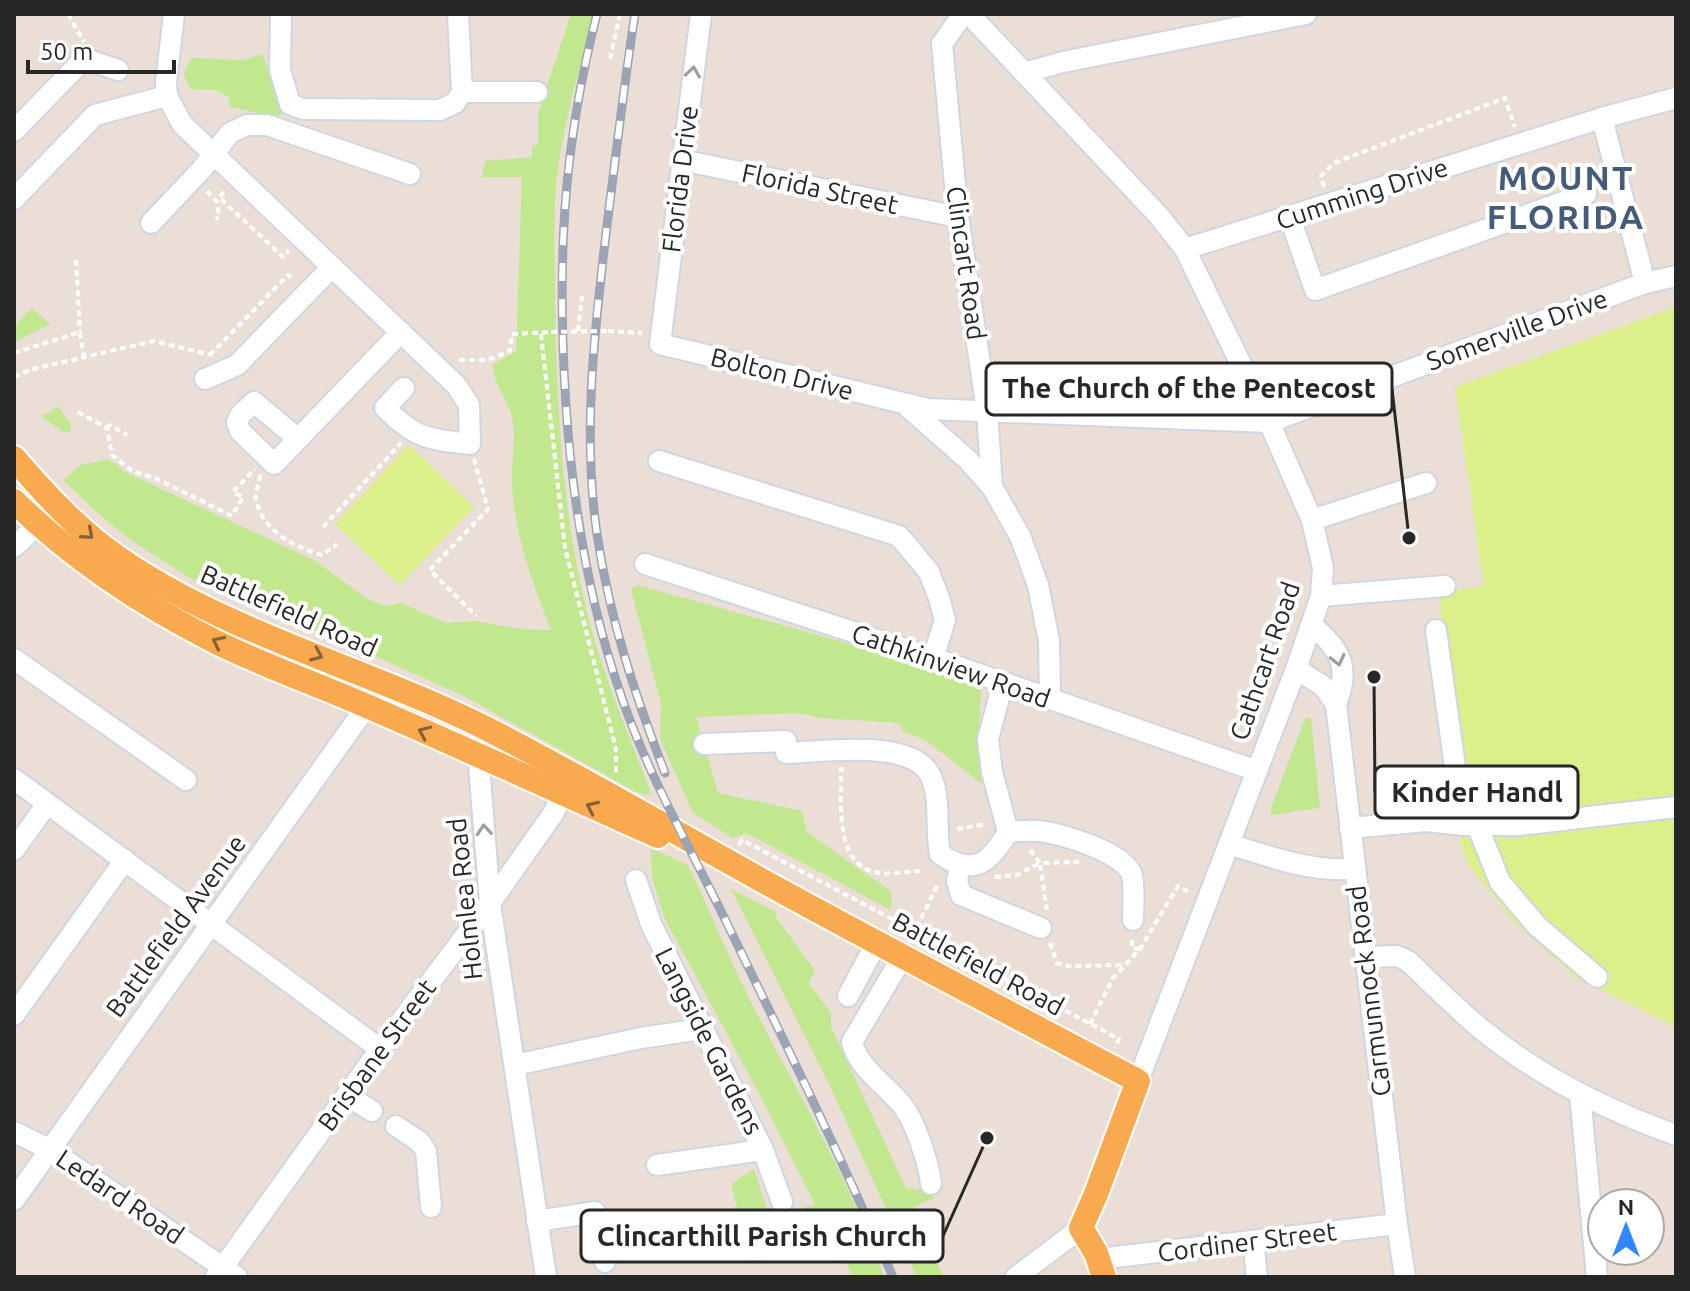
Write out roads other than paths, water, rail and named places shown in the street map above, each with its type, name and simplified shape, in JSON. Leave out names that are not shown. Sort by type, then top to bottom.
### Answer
[{"type":"main road","name":"Battlefield Road","points":[[14,458],[92,538],[146,576],[246,626],[451,712],[508,740],[567,783],[791,896]]},
{"type":"main road","name":"Battlefield Road","points":[[14,501],[38,525],[115,583],[177,622],[266,665],[367,706],[481,758],[567,783],[729,861],[1138,1081]]},
{"type":"main road","points":[[38,525],[56,504]]},
{"type":"main road","name":"Battlefield Avenue","points":[[367,706],[377,680]]},
{"type":"main road","points":[[481,758],[508,740]]},
{"type":"main road","name":"Cathcart Road","points":[[1081,1228],[1138,1081]]},
{"type":"main road","points":[[1081,1228],[1101,1268]]},
{"type":"street","points":[[174,14],[167,96],[182,124],[456,385],[469,405],[470,444],[431,440],[405,428],[385,408],[404,388]]},
{"type":"street","points":[[281,14],[280,70],[290,104],[303,109],[440,110],[455,103],[462,92],[458,14]]},
{"type":"street","name":"Florida Drive","points":[[653,339],[701,14]]},
{"type":"street","name":"Cathcart Road","points":[[966,14],[1159,216],[1185,249],[1269,422],[1312,520],[1323,568],[1321,596],[1296,669],[1138,1081]]},
{"type":"street","name":"Clincart Road","points":[[966,14],[942,44],[958,217],[987,410],[992,487],[1020,536],[1038,585],[1049,641],[1050,699]]},
{"type":"street","points":[[1024,73],[1063,62],[1306,14]]},
{"type":"street","points":[[14,131],[80,63],[88,60],[118,70]]},
{"type":"street","points":[[462,92],[537,92]]},
{"type":"street","points":[[14,199],[95,115],[167,96]]},
{"type":"street","name":"Cumming Drive","points":[[1185,249],[1602,118],[1676,98]]},
{"type":"street","points":[[1602,118],[1645,283]]},
{"type":"street","points":[[151,223],[202,169],[224,139],[237,129],[251,125],[267,125],[410,174]]},
{"type":"street","name":"Florida Street","points":[[681,160],[958,217]]},
{"type":"street","points":[[1290,218],[1315,290],[1586,194]]},
{"type":"street","points":[[205,379],[237,365],[332,267]]},
{"type":"street","name":"Somerville Drive","points":[[1269,422],[1645,283],[1676,276]]},
{"type":"street","points":[[298,439],[401,332]]},
{"type":"street","name":"Bolton Drive","points":[[653,339],[928,409],[1269,422]]},
{"type":"street","name":"Bolton Drive","points":[[905,404],[968,460],[992,487]]},
{"type":"street","points":[[659,461],[899,536],[929,572],[939,598],[945,620],[933,658]]},
{"type":"street","points":[[1312,520],[1426,483]]},
{"type":"street","points":[[14,547],[38,525]]},
{"type":"street","name":"Cathkinview Road","points":[[645,564],[933,658],[1257,771]]},
{"type":"street","points":[[1321,596],[1445,586]]},
{"type":"street","name":"Carmunnock Road","points":[[1311,625],[1336,648],[1341,665],[1342,689],[1336,704],[1405,1277]]},
{"type":"street","points":[[1436,630],[1470,825],[1500,882],[1537,926],[1597,977]]},
{"type":"street","points":[[14,659],[186,780]]},
{"type":"street","points":[[1296,669],[1323,686],[1336,704]]},
{"type":"street","points":[[951,870],[985,861],[998,849],[1008,832],[992,772],[988,739],[1003,683]]},
{"type":"street","name":"Battlefield Avenue","points":[[14,1200],[367,706]]},
{"type":"street","points":[[704,744],[786,741],[786,753],[887,751],[910,757],[925,767],[933,780],[940,854],[954,864],[951,870]]},
{"type":"street","name":"Holmlea Road","points":[[481,758],[479,765],[490,903],[546,1277]]},
{"type":"street","points":[[15,783],[212,923],[380,1049]]},
{"type":"street","name":"Brisbane Street","points":[[225,1274],[380,1049],[553,814],[567,783]]},
{"type":"street","points":[[14,850],[47,804]]},
{"type":"street","points":[[1350,828],[1426,821],[1519,825],[1676,807]]},
{"type":"street","points":[[1008,832],[1043,831],[1094,847],[1126,864],[1132,874],[1132,928]]},
{"type":"street","points":[[1229,844],[1308,867],[1331,871],[1355,869]]},
{"type":"street","points":[[14,1015],[125,860]]},
{"type":"street","points":[[951,870],[961,895],[1041,928]]},
{"type":"street","name":"Langside Gardens","points":[[636,880],[651,924],[763,1150],[782,1202]]},
{"type":"street","points":[[848,996],[877,942]]},
{"type":"street","points":[[903,956],[852,1042],[855,1054],[905,1108],[930,1169],[931,1184]]},
{"type":"street","points":[[1366,957],[1397,956],[1408,961],[1483,1030],[1580,1094],[1676,1135]]},
{"type":"street","points":[[515,1065],[641,1038],[701,1029]]},
{"type":"street","points":[[1580,1094],[1597,1277]]},
{"type":"street","points":[[348,1096],[372,1111]]},
{"type":"street","points":[[396,1126],[420,1142],[426,1151],[431,1207]]},
{"type":"street","name":"Ledard Road","points":[[14,1132],[49,1149],[225,1274]]},
{"type":"street","points":[[657,1165],[763,1150]]},
{"type":"street","points":[[537,1221],[595,1212],[605,1262]]},
{"type":"street","name":"Cordiner Street","points":[[1101,1268],[1253,1241],[1397,1224]]},
{"type":"street","name":"Cathcart Road","points":[[1016,1277],[1081,1228]]},
{"type":"street","points":[[1253,1241],[1257,1277]]},
{"type":"railway","points":[[597,14],[585,64],[569,161],[562,305],[569,444],[578,518],[592,592],[611,665],[644,754],[808,1091],[893,1277]]},
{"type":"railway","points":[[635,14],[598,302],[590,418],[591,457],[597,534],[608,595],[633,685],[665,773]]},
{"type":"place","name":"The Church of the Pentecost","points":[[1409,538]]},
{"type":"place","name":"Kinder Handl","points":[[1374,677]]},
{"type":"place","name":"Clincarthill Parish Church","points":[[987,1138]]},
{"type":"district","name":"MOUNT FLORIDA","points":[[1566,198]]}]
